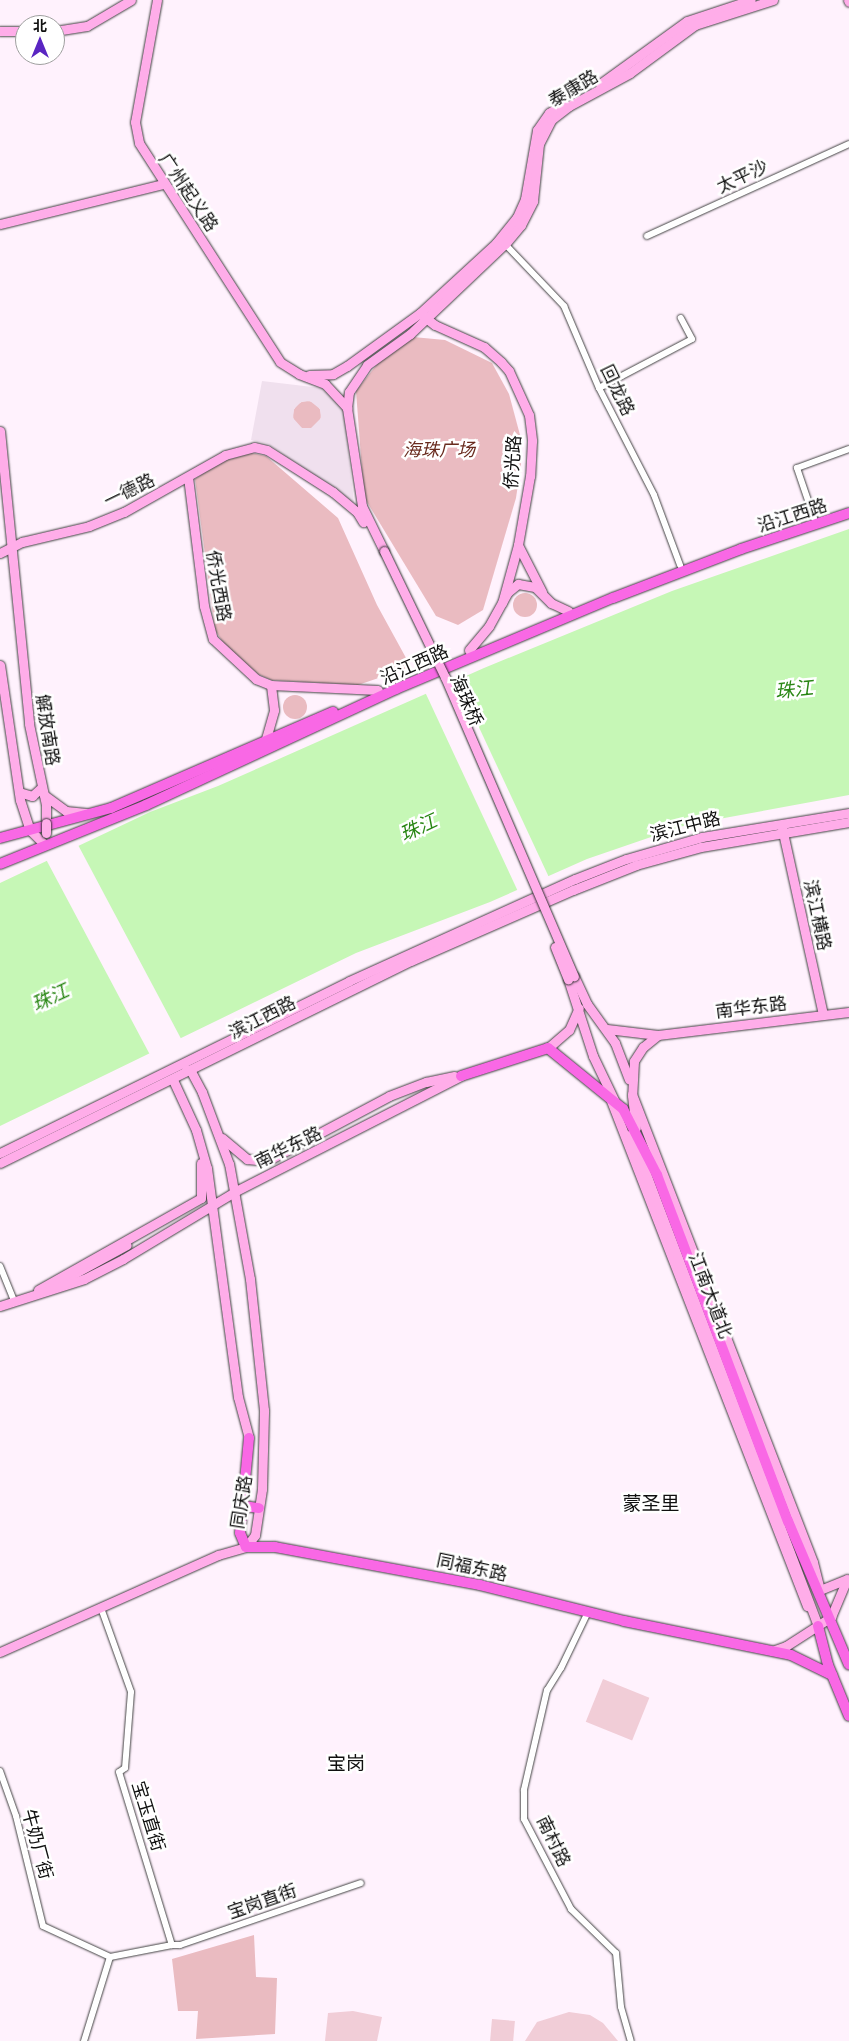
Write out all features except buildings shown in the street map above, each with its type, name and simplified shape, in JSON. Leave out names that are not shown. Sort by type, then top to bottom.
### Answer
[{"type":"main road","points":[[65,29],[87,26],[131,0]]},
{"type":"main road","name":"广州起义路","points":[[158,0],[135,122],[144,154],[271,349],[288,369],[325,384],[347,408]]},
{"type":"main road","name":"泰康路","points":[[299,374],[333,374],[423,316],[490,249],[517,216],[529,184],[533,140],[549,113],[618,74],[687,21],[751,0]]},
{"type":"main road","name":"泰康路","points":[[347,408],[349,392],[367,365],[505,244],[530,208],[541,136],[559,113],[630,73],[695,25],[773,0]]},
{"type":"main road","points":[[0,31],[15,31]]},
{"type":"main road","points":[[0,224],[163,184]]},
{"type":"main road","name":"侨光路","points":[[423,316],[484,347],[502,362],[522,397],[531,427],[533,454],[518,545],[502,603]]},
{"type":"main road","name":"海珠桥","points":[[347,408],[362,506],[382,553]]},
{"type":"main road","name":"解放南路","points":[[0,431],[9,504],[29,724],[43,791],[46,823],[44,845]]},
{"type":"main road","name":"一德路","points":[[0,553],[13,546],[108,519],[144,503],[234,451],[254,447],[267,450]]},
{"type":"main road","name":"海珠桥","points":[[267,450],[348,503],[360,516],[382,553],[445,677],[571,977]]},
{"type":"main road","name":"侨光西路","points":[[188,477],[204,606],[213,640],[256,678],[271,685],[378,690]]},
{"type":"main road","points":[[0,513],[9,504]]},
{"type":"main road","name":"沿江西路","points":[[0,838],[98,812],[265,742],[469,650],[680,565],[849,506]]},
{"type":"main road","name":"沿江西路","points":[[0,864],[146,805],[410,683],[596,605],[706,561],[849,513]]},
{"type":"main road","points":[[518,545],[542,593]]},
{"type":"main road","points":[[469,650],[489,626],[502,603],[518,584],[529,584],[558,608],[568,610]]},
{"type":"main road","points":[[0,665],[19,792],[30,830],[44,845]]},
{"type":"main road","points":[[265,742],[274,710],[271,685]]},
{"type":"main road","points":[[19,792],[32,796],[43,791],[66,811],[98,812]]},
{"type":"main road","name":"滨江中路","points":[[538,900],[668,855],[849,812]]},
{"type":"main road","name":"滨江中路","points":[[782,828],[849,822]]},
{"type":"main road","name":"滨江横路","points":[[782,828],[823,1015]]},
{"type":"main road","name":"滨江西路","points":[[0,1153],[179,1067],[349,980],[538,900]]},
{"type":"main road","name":"滨江西路","points":[[0,1163],[538,900]]},
{"type":"main road","name":"江南大道北","points":[[571,977],[588,1042],[648,1174],[818,1626]]},
{"type":"main road","name":"江南大道北","points":[[571,977],[587,1004],[607,1029],[624,1060],[632,1094],[635,1125],[657,1175],[788,1520],[832,1617],[849,1665]]},
{"type":"main road","name":"南华东路","points":[[29,1295],[201,1198],[212,1200],[236,1191],[461,1076],[548,1048],[569,1030],[579,1008]]},
{"type":"main road","name":"南华东路","points":[[607,1029],[658,1035],[849,1012]]},
{"type":"main road","points":[[658,1035],[643,1047],[634,1060],[632,1094],[813,1562],[820,1590],[848,1578]]},
{"type":"main road","points":[[548,1048],[611,1096],[626,1114],[657,1175]]},
{"type":"main road","points":[[249,1438],[237,1391],[212,1200],[200,1142],[173,1080],[179,1067],[192,1070],[218,1132],[238,1155],[255,1161],[274,1158],[401,1091],[426,1082],[461,1076]]},
{"type":"main road","name":"同庆路","points":[[218,1132],[236,1191],[261,1371],[262,1438],[259,1508],[255,1535],[246,1547],[240,1533],[249,1438]]},
{"type":"main road","points":[[200,1142],[201,1198]]},
{"type":"main road","points":[[272,1174],[298,1145]]},
{"type":"main road","points":[[29,1295],[84,1279],[116,1263],[212,1200]]},
{"type":"main road","points":[[0,1306],[29,1295],[127,1246]]},
{"type":"main road","points":[[244,1506],[259,1508]]},
{"type":"main road","name":"同福东路","points":[[0,1652],[218,1555],[246,1547],[275,1547],[408,1570],[730,1645],[772,1650],[786,1646],[832,1617]]},
{"type":"main road","points":[[832,1617],[848,1578]]},
{"type":"main road","points":[[818,1626],[832,1675],[849,1716]]},
{"type":"main road","points":[[772,1650],[791,1655],[832,1675]]},
{"type":"street","name":"太平沙","points":[[647,236],[849,144]]},
{"type":"street","name":"回龙路","points":[[505,244],[564,306],[599,388],[654,495],[680,565]]},
{"type":"street","points":[[599,388],[692,339],[681,318]]},
{"type":"street","points":[[814,518],[797,468],[849,449]]},
{"type":"street","points":[[0,1266],[14,1301]]},
{"type":"street","name":"宝玉直街","points":[[103,1607],[131,1692],[124,1768],[120,1772],[127,1804],[172,1945]]},
{"type":"street","name":"南村路","points":[[588,1612],[561,1668],[547,1690],[524,1790],[524,1819],[572,1909],[616,1953],[621,2007],[631,2041]]},
{"type":"street","name":"牛奶厂街","points":[[0,1770],[16,1816],[43,1926],[110,1957]]},
{"type":"street","name":"宝岗直街","points":[[172,1945],[180,1945],[361,1883]]},
{"type":"street","points":[[84,2041],[110,1957],[172,1945]]},
{"type":"green space","name":"海珠广场","points":[[413,337],[445,340],[492,363],[509,394],[520,435],[521,464],[516,498],[483,610],[458,625],[436,616],[364,497],[356,391],[382,358]]},
{"type":"green space","points":[[307,401],[317,405],[321,415],[317,425],[307,429],[297,425],[293,415],[297,405]]},
{"type":"green space","points":[[251,453],[266,456],[338,518],[377,605],[411,667],[358,685],[271,680],[258,674],[224,644],[215,630],[195,479],[220,462]]},
{"type":"green space","points":[[525,593],[533,597],[537,605],[533,613],[525,617],[517,613],[513,605],[517,597]]},
{"type":"green space","points":[[295,695],[304,698],[307,707],[304,716],[295,719],[286,716],[283,707],[286,698]]},
{"type":"green space","points":[[254,1935],[256,1977],[277,1978],[275,2034],[196,2039],[198,2011],[178,2011],[172,1959]]},
{"type":"shaded area","points":[[262,381],[321,388],[337,401],[344,412],[354,503],[268,444],[251,440]],"holes":[[[310,401],[320,409],[321,418],[311,428],[302,428],[293,418],[294,409],[301,402]]]},
{"type":"shaded area","points":[[603,1679],[649,1698],[632,1740],[586,1722]]},
{"type":"shaded area","points":[[353,2011],[382,2017],[377,2041],[325,2041],[328,2013]]},
{"type":"shaded area","points":[[569,2012],[590,2015],[603,2023],[618,2041],[525,2041],[537,2022]]},
{"type":"shaded area","points":[[492,2019],[515,2021],[513,2041],[490,2041]]},
{"type":"water","name":"珠江","points":[[849,529],[849,795],[686,825],[587,859],[490,902],[356,953],[0,1126],[0,883],[150,812],[218,786],[484,668],[672,591]]},
{"type":"pier","points":[[456,678],[549,878],[519,893],[425,692]]},
{"type":"pier","points":[[77,843],[182,1040],[151,1056],[46,859]]},
{"type":"district","name":"蒙圣里","points":[[651,1503]]},
{"type":"district","name":"宝岗","points":[[346,1763]]}]
